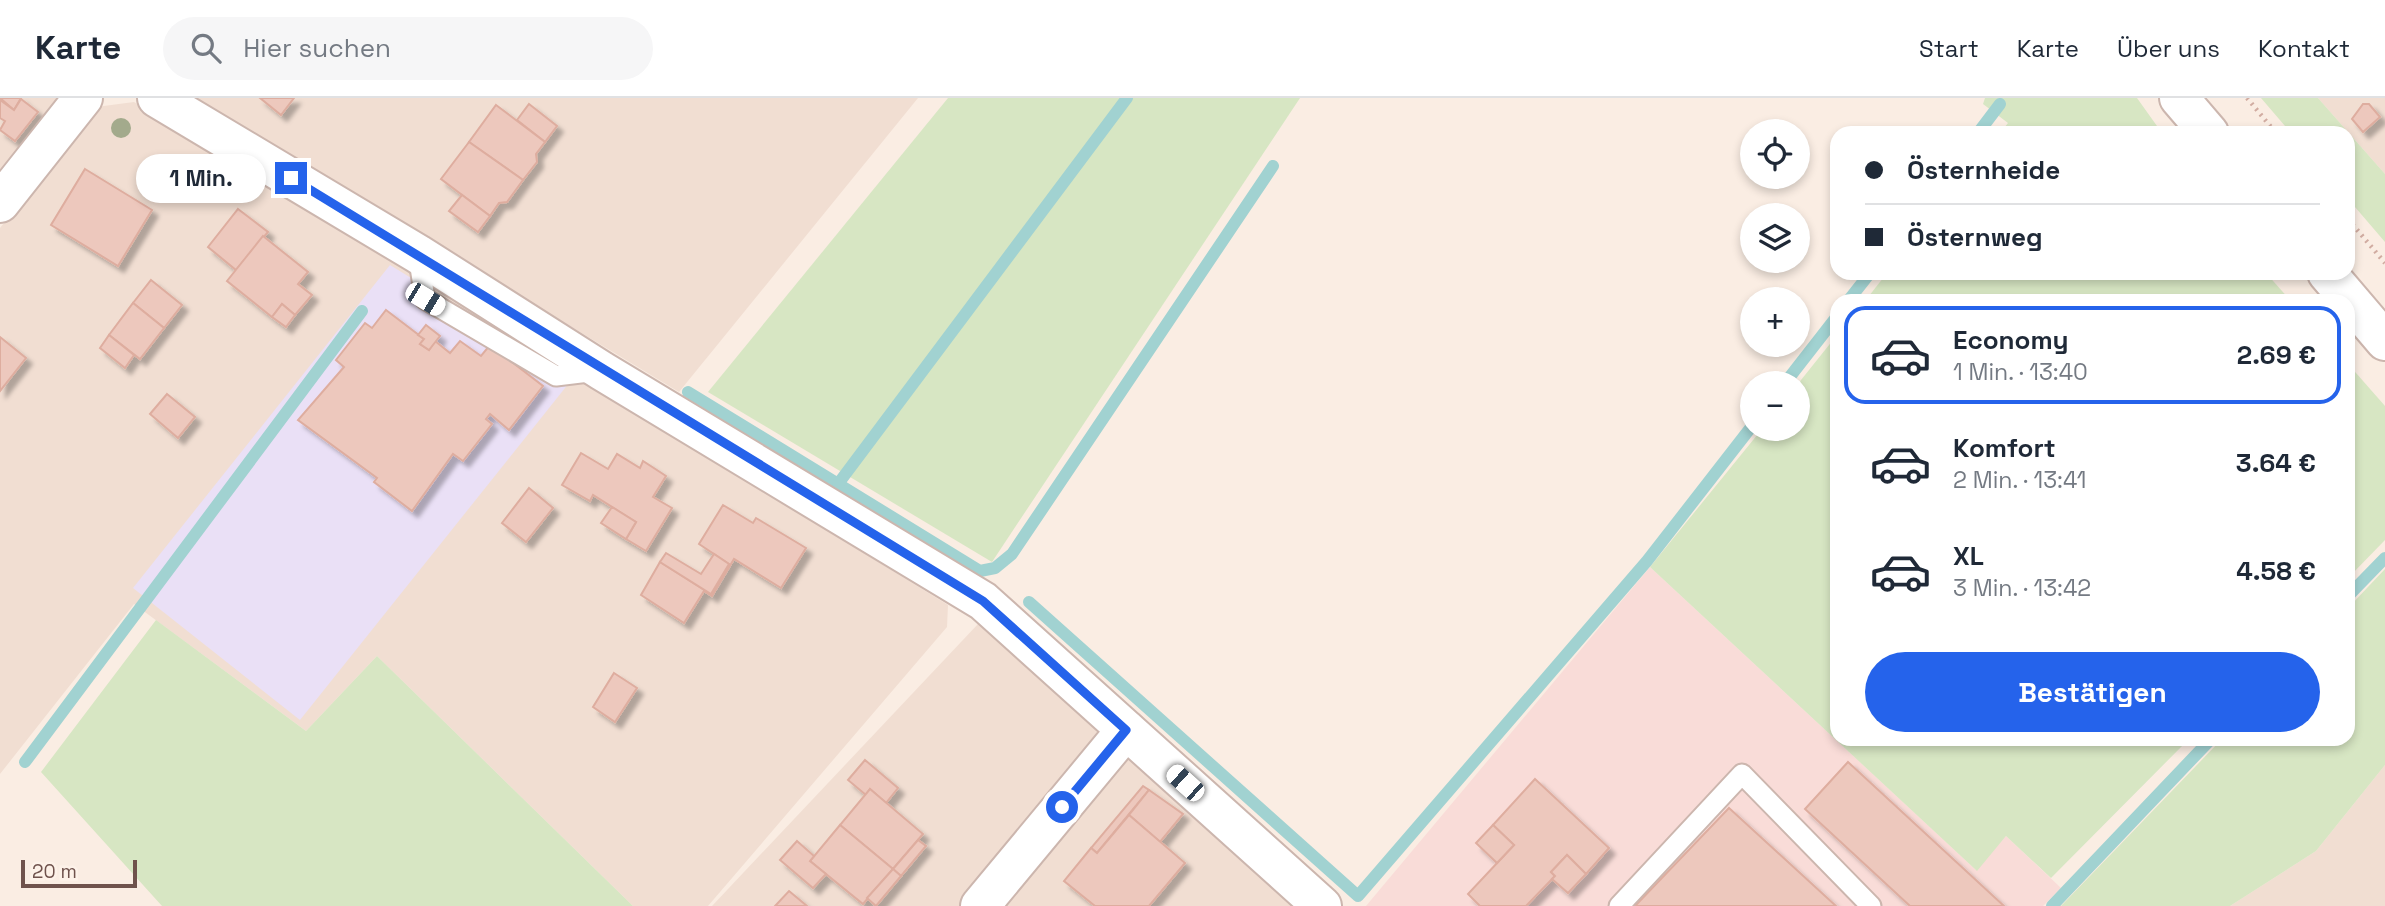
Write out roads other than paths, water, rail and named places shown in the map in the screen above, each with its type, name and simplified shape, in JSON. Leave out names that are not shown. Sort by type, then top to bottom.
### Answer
[{"type":"street","points":[[0,203],[83,98]]},
{"type":"street","points":[[157,98],[418,254],[602,371],[983,601],[1322,906]]},
{"type":"street","points":[[2179,98],[2203,126]]},
{"type":"street","points":[[2333,280],[2345,294]]},
{"type":"street","points":[[2355,306],[2385,341]]},
{"type":"street","points":[[980,906],[1126,730]]},
{"type":"lane","points":[[1619,906],[1742,774],[1871,906]]},
{"type":"waterway","points":[[838,484],[1127,98]]},
{"type":"waterway","points":[[1983,126],[2000,104]]},
{"type":"waterway","points":[[688,392],[980,571],[995,568],[1012,554],[1273,166]]},
{"type":"waterway","points":[[1854,294],[1864,280]]},
{"type":"waterway","points":[[25,762],[362,311]]},
{"type":"waterway","points":[[1794,371],[1830,325]]},
{"type":"waterway","points":[[1029,602],[1358,896],[1647,561],[1740,441]]},
{"type":"waterway","points":[[2355,589],[2385,558]]},
{"type":"waterway","points":[[2052,906],[2204,746]]}]
